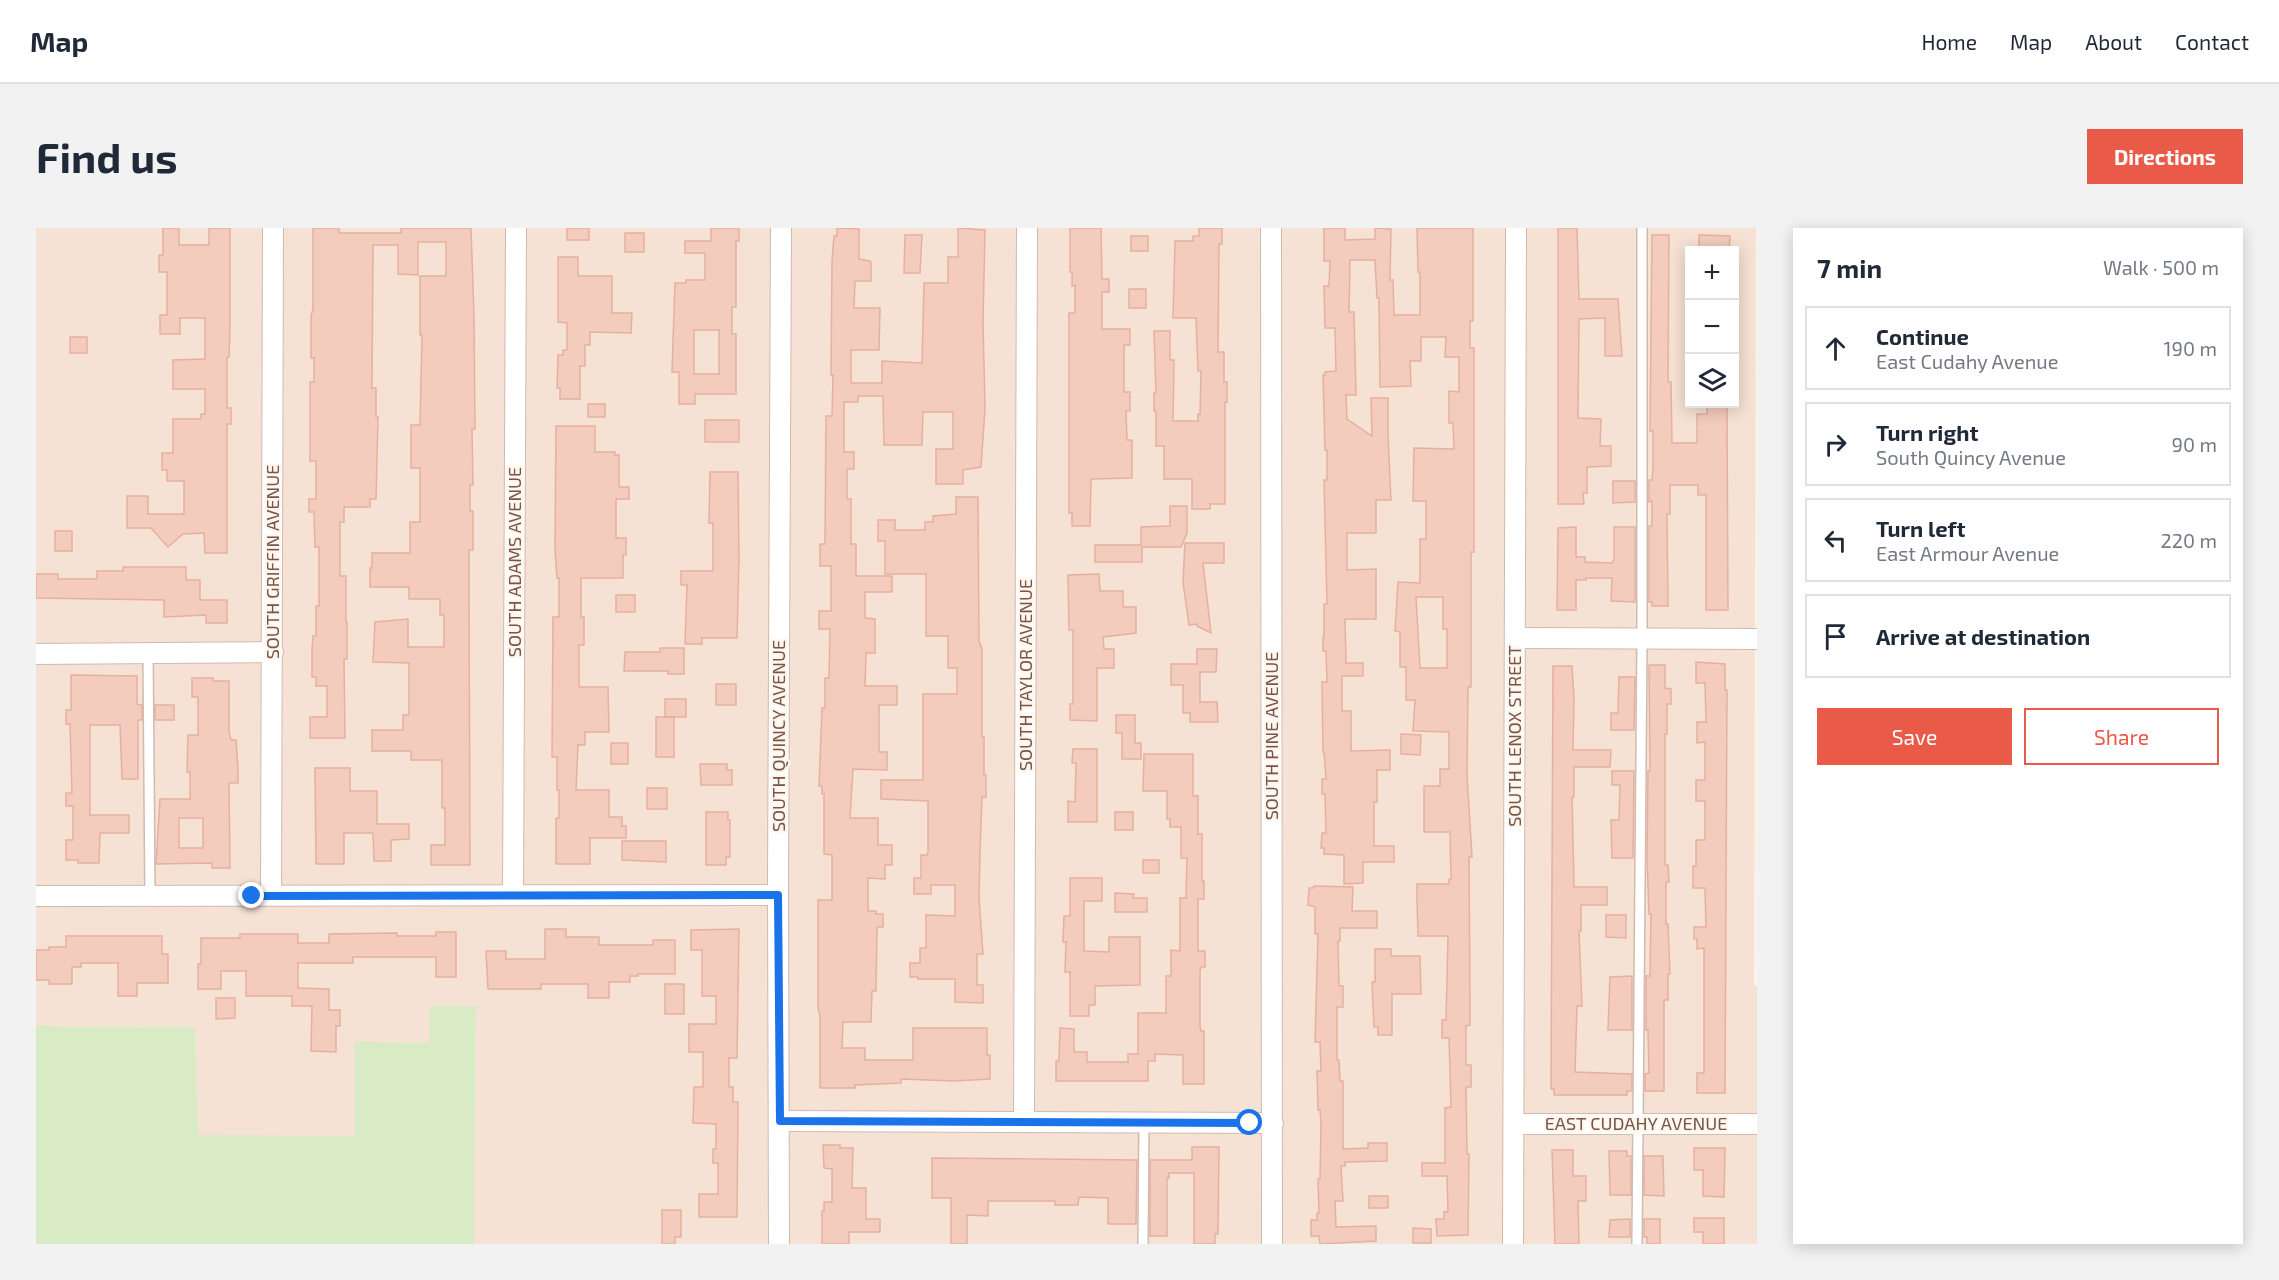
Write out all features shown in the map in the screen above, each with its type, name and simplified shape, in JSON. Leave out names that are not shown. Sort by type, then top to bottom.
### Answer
[{"type":"street","name":"SOUTH GRIFFIN AVENUE","points":[[271,895],[273,228]]},
{"type":"street","name":"SOUTH ADAMS AVENUE","points":[[513,895],[516,228]]},
{"type":"street","name":"SOUTH QUINCY AVENUE","points":[[779,1244],[781,228]]},
{"type":"street","name":"SOUTH TAYLOR AVENUE","points":[[1024,1122],[1027,228]]},
{"type":"street","name":"SOUTH PINE AVENUE","points":[[1271,228],[1274,1123],[1272,1244]]},
{"type":"street","name":"SOUTH LENOX STREET","points":[[1513,1244],[1515,228]]},
{"type":"street","points":[[1515,638],[1757,639]]},
{"type":"street","points":[[36,654],[273,652]]},
{"type":"street","points":[[36,896],[778,895]]},
{"type":"street","points":[[780,1121],[1274,1123]]},
{"type":"street","name":"EAST CUDAHY AVENUE","points":[[1514,1124],[1757,1124]]},
{"type":"lane","points":[[1637,1244],[1642,638],[1642,228]]},
{"type":"lane","points":[[148,653],[150,896]]},
{"type":"lane","points":[[1143,1122],[1143,1244]]},
{"type":"shaded area","points":[[36,228],[1756,228],[1754,986],[1757,986],[1757,1244],[474,1244],[476,1006],[429,1043],[355,1136],[198,1136],[195,1027],[36,1026]]},
{"type":"green space","points":[[430,1006],[476,1006],[474,1244],[36,1244],[36,1026],[195,1027],[198,1135],[355,1136],[355,1042],[429,1043]]},
{"type":"building","points":[[163,228],[179,228],[179,245],[209,245],[209,228],[230,228],[227,408],[231,408],[231,424],[227,424],[227,553],[205,553],[204,533],[183,534],[168,547],[151,528],[127,528],[127,496],[148,496],[148,514],[184,514],[184,481],[167,481],[167,470],[162,470],[162,453],[173,453],[173,419],[201,419],[201,414],[205,414],[205,389],[173,389],[173,360],[205,359],[205,318],[180,318],[180,334],[160,334],[160,315],[167,315],[167,272],[159,272],[159,255],[163,255]]},
{"type":"building","points":[[313,228],[339,228],[339,233],[401,233],[401,228],[471,228],[475,429],[472,429],[473,485],[470,485],[473,550],[469,550],[470,865],[431,865],[431,845],[445,845],[442,760],[411,760],[411,751],[372,751],[372,730],[403,730],[403,715],[409,715],[409,663],[373,662],[375,622],[408,619],[408,647],[444,647],[444,615],[440,615],[440,599],[409,599],[409,587],[370,587],[370,568],[372,568],[372,553],[410,553],[410,522],[420,522],[420,468],[411,468],[411,425],[420,425],[422,335],[420,335],[420,276],[446,276],[446,242],[418,242],[418,275],[398,274],[398,245],[373,245],[372,388],[376,388],[376,417],[378,417],[376,499],[370,499],[370,507],[344,507],[344,522],[340,522],[340,576],[346,576],[345,738],[310,738],[310,717],[327,717],[327,686],[316,686],[316,677],[312,677],[313,636],[316,636],[316,606],[319,606],[319,547],[315,547],[314,512],[309,512],[309,499],[316,499],[316,461],[310,461],[310,382],[314,382],[314,358],[311,358]]},
{"type":"building","points":[[567,228],[589,228],[589,240],[567,240]]},
{"type":"building","points":[[711,228],[739,228],[739,241],[736,241],[736,307],[732,307],[732,334],[736,334],[736,394],[695,394],[695,404],[679,404],[679,372],[672,372],[675,283],[686,283],[686,280],[705,280],[705,253],[685,253],[685,241],[711,241]],"holes":[[[694,330],[719,330],[719,374],[694,374]]]},
{"type":"building","points":[[837,228],[859,229],[859,259],[871,263],[871,281],[855,281],[854,308],[880,308],[879,350],[851,350],[851,383],[882,383],[882,361],[922,363],[924,283],[948,283],[948,257],[958,257],[958,228],[985,230],[983,322],[985,408],[981,467],[963,470],[963,484],[936,484],[936,449],[953,449],[953,412],[923,412],[922,445],[884,445],[883,396],[858,396],[858,402],[844,402],[844,452],[854,452],[854,469],[847,469],[847,499],[851,499],[851,544],[856,544],[856,576],[892,576],[892,592],[865,592],[865,618],[875,619],[875,653],[866,653],[865,686],[897,686],[897,705],[879,705],[879,752],[887,752],[887,770],[853,769],[850,818],[878,818],[878,845],[892,845],[892,865],[885,865],[885,879],[868,878],[868,911],[883,914],[883,927],[877,927],[876,991],[872,991],[871,1022],[843,1022],[842,1048],[865,1048],[865,1060],[913,1060],[913,1028],[987,1028],[990,1079],[954,1081],[901,1079],[901,1083],[855,1085],[855,1088],[820,1088],[818,900],[832,900],[832,855],[824,854],[824,794],[822,794],[822,786],[819,786],[822,708],[825,708],[825,678],[829,678],[830,629],[819,629],[819,611],[831,611],[831,566],[820,566],[820,544],[825,544],[826,416],[832,416],[832,261]]},
{"type":"building","points":[[1070,228],[1101,228],[1102,279],[1109,279],[1109,292],[1102,292],[1102,329],[1130,329],[1130,345],[1124,345],[1124,392],[1130,392],[1130,411],[1126,411],[1127,440],[1132,440],[1132,478],[1091,479],[1090,526],[1072,526],[1072,513],[1069,513],[1069,313],[1075,313],[1075,285],[1072,286],[1072,272],[1070,272]]},
{"type":"building","points":[[1199,228],[1222,228],[1222,244],[1219,244],[1218,352],[1224,352],[1224,382],[1227,382],[1225,504],[1210,504],[1210,509],[1192,509],[1192,479],[1164,479],[1164,446],[1156,446],[1156,411],[1154,411],[1154,393],[1156,393],[1154,331],[1170,331],[1170,360],[1174,360],[1173,421],[1198,421],[1198,414],[1200,414],[1201,371],[1198,371],[1196,318],[1173,318],[1175,241],[1193,241],[1193,236],[1199,236]]},
{"type":"building","points":[[1324,228],[1345,228],[1345,240],[1375,239],[1375,228],[1391,229],[1390,280],[1393,280],[1394,315],[1420,315],[1417,228],[1473,228],[1473,321],[1470,321],[1470,348],[1474,348],[1474,552],[1471,552],[1471,687],[1468,687],[1467,775],[1472,857],[1469,857],[1470,1025],[1466,1026],[1466,1065],[1471,1065],[1471,1087],[1466,1087],[1467,1154],[1469,1154],[1468,1235],[1437,1236],[1436,1219],[1444,1219],[1444,1212],[1448,1212],[1447,1176],[1422,1176],[1422,1163],[1445,1163],[1445,1108],[1451,1107],[1449,1038],[1442,1038],[1442,1020],[1446,1020],[1448,936],[1418,936],[1417,900],[1417,884],[1449,884],[1449,879],[1451,879],[1450,832],[1424,832],[1424,786],[1440,786],[1440,769],[1449,769],[1449,732],[1413,731],[1415,700],[1406,700],[1406,667],[1400,667],[1400,632],[1395,631],[1398,582],[1420,583],[1420,539],[1426,539],[1426,501],[1413,501],[1414,448],[1454,449],[1453,423],[1449,423],[1449,391],[1459,392],[1459,357],[1445,357],[1446,337],[1421,337],[1421,361],[1410,361],[1411,386],[1380,387],[1379,298],[1377,298],[1375,260],[1350,260],[1349,312],[1354,312],[1356,395],[1346,395],[1347,419],[1372,436],[1371,398],[1388,398],[1391,500],[1376,500],[1376,533],[1347,533],[1347,570],[1376,569],[1376,619],[1345,619],[1346,663],[1363,663],[1363,676],[1342,676],[1342,711],[1351,711],[1351,751],[1390,750],[1390,770],[1377,770],[1374,846],[1394,846],[1394,862],[1363,862],[1363,883],[1344,884],[1344,855],[1324,854],[1324,848],[1321,848],[1322,833],[1326,833],[1325,794],[1322,794],[1322,779],[1326,779],[1323,752],[1322,682],[1327,682],[1326,651],[1323,651],[1324,604],[1327,604],[1324,480],[1327,480],[1327,450],[1325,450],[1323,375],[1325,372],[1336,371],[1335,328],[1325,328],[1324,286],[1329,286],[1330,261],[1324,261]],"holes":[[[1416,597],[1443,597],[1443,629],[1447,629],[1447,668],[1420,668]]]},
{"type":"building","points":[[1558,228],[1577,228],[1579,299],[1618,299],[1622,356],[1605,356],[1605,318],[1579,319],[1578,418],[1601,419],[1600,446],[1611,446],[1611,466],[1587,467],[1587,493],[1583,493],[1584,504],[1558,504]]},
{"type":"building","points":[[625,233],[644,233],[644,252],[625,252]]},
{"type":"building","points":[[905,235],[922,235],[920,273],[904,273]]},
{"type":"building","points":[[1652,235],[1669,235],[1668,382],[1671,382],[1672,443],[1697,443],[1697,414],[1707,414],[1707,408],[1727,408],[1728,610],[1706,610],[1706,495],[1698,495],[1698,485],[1670,485],[1670,514],[1667,514],[1668,606],[1652,606],[1652,602],[1649,602],[1649,526],[1652,526],[1652,501],[1649,502],[1649,480],[1652,480],[1653,470],[1653,431],[1650,431]]},
{"type":"building","points":[[1699,235],[1730,236],[1729,246],[1699,246]]},
{"type":"building","points":[[1131,236],[1148,236],[1148,251],[1131,251]]},
{"type":"building","points":[[558,257],[578,257],[578,276],[612,276],[612,313],[632,313],[631,333],[590,332],[590,345],[585,345],[585,366],[580,366],[580,399],[560,399],[560,388],[557,388],[558,355],[563,355],[563,350],[567,350],[567,323],[558,322]]},
{"type":"building","points":[[1129,289],[1146,289],[1146,308],[1129,308]]},
{"type":"building","points":[[70,337],[87,337],[87,353],[70,353]]},
{"type":"building","points":[[588,404],[605,404],[605,417],[588,417]]},
{"type":"building","points":[[705,420],[739,420],[739,442],[705,442]]},
{"type":"building","points":[[556,426],[595,426],[595,452],[615,452],[615,455],[619,455],[619,487],[629,487],[629,499],[616,499],[616,538],[626,538],[623,578],[581,578],[584,645],[579,645],[579,687],[608,687],[609,732],[585,732],[585,745],[578,745],[576,790],[609,790],[609,817],[622,817],[622,826],[626,826],[626,838],[590,838],[590,864],[556,864],[556,818],[559,818],[559,790],[557,790],[557,757],[552,757],[553,617],[559,617],[559,578],[557,578],[555,549]]},
{"type":"building","points":[[710,472],[738,472],[737,638],[702,638],[702,644],[685,644],[687,585],[681,585],[681,571],[713,571],[713,523],[709,523]]},
{"type":"building","points":[[1613,481],[1635,481],[1635,502],[1613,503]]},
{"type":"building","points":[[956,497],[978,497],[979,641],[982,649],[982,737],[984,737],[986,797],[982,797],[979,898],[983,954],[977,954],[977,985],[983,985],[983,1003],[955,1002],[955,979],[910,977],[910,963],[920,963],[920,948],[926,948],[926,915],[955,916],[955,885],[931,885],[931,894],[914,894],[914,878],[921,878],[921,855],[927,855],[928,852],[928,801],[881,799],[881,780],[923,780],[923,694],[957,694],[957,668],[948,668],[948,636],[926,636],[926,574],[885,574],[885,541],[878,541],[878,520],[895,520],[895,530],[925,530],[925,522],[933,522],[933,516],[956,514]]},
{"type":"building","points":[[1170,506],[1187,506],[1187,533],[1181,547],[1142,547],[1142,562],[1095,562],[1095,545],[1141,545],[1141,527],[1170,526]]},
{"type":"building","points":[[1576,527],[1576,557],[1585,557],[1585,562],[1612,563],[1614,560],[1614,527],[1635,527],[1635,602],[1611,601],[1612,578],[1586,578],[1586,580],[1576,580],[1576,610],[1557,610],[1558,528]]},
{"type":"building","points":[[55,531],[72,531],[72,551],[55,551]]},
{"type":"building","points":[[1185,543],[1224,543],[1224,563],[1203,563],[1211,633],[1197,624],[1189,625],[1183,582]]},
{"type":"building","points":[[123,567],[186,567],[186,580],[200,580],[200,600],[227,600],[227,623],[206,623],[206,615],[164,617],[164,600],[36,598],[36,574],[58,574],[58,579],[97,579],[97,571],[123,571]]},
{"type":"building","points":[[1099,574],[1100,591],[1123,591],[1123,607],[1136,607],[1136,633],[1103,637],[1104,649],[1114,649],[1114,668],[1097,668],[1097,721],[1070,720],[1070,704],[1073,704],[1073,630],[1069,630],[1068,575]]},
{"type":"building","points":[[616,595],[635,595],[635,612],[616,612]]},
{"type":"building","points":[[660,648],[684,648],[684,674],[668,674],[668,671],[624,671],[625,652],[660,652]]},
{"type":"building","points":[[1197,649],[1217,649],[1216,672],[1200,672],[1200,702],[1217,702],[1218,722],[1190,722],[1190,713],[1183,713],[1183,685],[1171,685],[1171,664],[1197,664]]},
{"type":"building","points":[[1696,662],[1725,664],[1725,690],[1727,690],[1725,1093],[1697,1093],[1697,1073],[1704,1073],[1704,948],[1697,949],[1694,927],[1706,927],[1705,888],[1693,888],[1693,866],[1696,866],[1696,840],[1705,840],[1705,801],[1696,801],[1696,780],[1705,780],[1705,742],[1697,743],[1697,722],[1706,722],[1705,683],[1696,683]]},
{"type":"building","points":[[1649,665],[1665,665],[1665,688],[1671,689],[1671,704],[1667,704],[1667,734],[1665,734],[1665,865],[1668,865],[1669,882],[1666,882],[1666,924],[1668,924],[1670,974],[1668,974],[1668,1000],[1664,1000],[1664,1091],[1645,1091],[1645,1074],[1649,1073],[1646,976],[1650,976],[1651,914],[1649,914],[1647,858],[1648,771],[1650,771]]},
{"type":"building","points":[[1553,666],[1572,666],[1573,750],[1611,750],[1610,767],[1574,767],[1574,797],[1572,797],[1574,887],[1607,887],[1607,905],[1581,905],[1581,931],[1579,931],[1582,1006],[1577,1006],[1575,1072],[1632,1074],[1632,1091],[1627,1091],[1627,1095],[1554,1095],[1554,1089],[1551,1089]]},
{"type":"building","points":[[71,675],[137,676],[137,704],[142,705],[142,720],[138,720],[138,779],[122,779],[120,725],[90,725],[90,815],[129,815],[129,833],[100,833],[99,863],[78,863],[78,860],[66,860],[66,840],[73,840],[73,806],[66,806],[66,793],[72,793],[70,724],[66,724],[66,710],[71,710]]},
{"type":"building","points":[[1619,677],[1635,677],[1634,730],[1611,730],[1611,713],[1618,713]]},
{"type":"building","points":[[192,678],[229,681],[229,732],[231,740],[236,740],[238,769],[238,783],[229,783],[230,868],[212,868],[212,863],[156,864],[160,799],[190,799],[190,772],[187,772],[188,735],[198,735],[198,697],[192,697]],"holes":[[[179,818],[203,818],[203,848],[179,848]]]},
{"type":"building","points":[[716,684],[736,684],[736,705],[716,705]]},
{"type":"building","points":[[665,699],[686,699],[686,717],[665,717]]},
{"type":"building","points":[[155,705],[174,705],[174,720],[155,720]]},
{"type":"building","points":[[1116,715],[1135,715],[1135,743],[1141,743],[1141,759],[1122,759],[1122,733],[1116,733]]},
{"type":"building","points":[[656,717],[674,717],[674,757],[656,757]]},
{"type":"building","points":[[1401,734],[1421,735],[1420,755],[1401,754]]},
{"type":"building","points":[[611,743],[628,743],[628,764],[611,764]]},
{"type":"building","points":[[1073,749],[1097,749],[1097,822],[1068,822],[1068,801],[1075,802],[1076,763],[1072,763]]},
{"type":"building","points":[[1144,754],[1193,754],[1193,796],[1198,796],[1198,834],[1202,834],[1202,881],[1204,881],[1204,899],[1198,899],[1198,951],[1205,951],[1205,967],[1201,967],[1200,971],[1200,1027],[1201,1031],[1204,1031],[1204,1084],[1183,1084],[1183,1055],[1155,1054],[1155,1061],[1148,1061],[1148,1081],[1056,1081],[1060,1028],[1074,1029],[1074,1052],[1087,1052],[1087,1062],[1128,1062],[1128,1054],[1138,1054],[1138,1013],[1166,1013],[1166,976],[1171,976],[1171,950],[1180,951],[1180,898],[1186,898],[1187,858],[1181,858],[1181,827],[1170,827],[1170,819],[1167,819],[1167,791],[1143,791]]},
{"type":"building","points":[[700,764],[727,764],[727,770],[732,770],[732,785],[701,785]]},
{"type":"building","points":[[315,768],[350,768],[350,791],[377,791],[377,824],[409,824],[409,839],[391,840],[391,861],[374,861],[373,833],[344,833],[344,864],[316,864]]},
{"type":"building","points":[[1612,771],[1634,771],[1633,858],[1612,858],[1611,820],[1619,820],[1620,785],[1612,785]]},
{"type":"building","points":[[647,788],[667,788],[667,809],[647,809]]},
{"type":"building","points":[[706,812],[728,812],[730,857],[726,857],[726,865],[706,865]]},
{"type":"building","points":[[1115,812],[1133,812],[1133,830],[1115,830]]},
{"type":"building","points":[[622,841],[666,841],[666,862],[622,860]]},
{"type":"building","points":[[1143,860],[1159,860],[1159,873],[1143,873]]},
{"type":"building","points":[[1070,878],[1102,878],[1102,901],[1084,901],[1084,951],[1109,952],[1109,937],[1140,937],[1140,985],[1095,986],[1095,1005],[1089,1005],[1089,1016],[1070,1016],[1070,972],[1065,972],[1066,942],[1063,942],[1064,916],[1070,916]]},
{"type":"building","points":[[1314,886],[1353,887],[1352,911],[1377,911],[1377,928],[1340,928],[1339,986],[1343,986],[1343,1007],[1337,1007],[1337,1060],[1339,1060],[1340,1081],[1343,1081],[1343,1149],[1368,1148],[1368,1143],[1387,1143],[1387,1161],[1345,1162],[1345,1166],[1341,1166],[1343,1201],[1335,1201],[1336,1227],[1376,1226],[1376,1241],[1320,1244],[1319,1236],[1311,1236],[1311,1220],[1317,1220],[1317,1213],[1319,1213],[1321,1123],[1320,1110],[1318,1110],[1317,1071],[1321,1071],[1320,1042],[1315,1042],[1318,934],[1315,934],[1315,907],[1308,905],[1309,888]]},
{"type":"building","points":[[1115,893],[1134,894],[1133,898],[1147,898],[1147,912],[1115,912]]},
{"type":"building","points":[[1606,915],[1626,915],[1626,938],[1606,937]]},
{"type":"building","points":[[545,929],[566,929],[566,937],[599,937],[599,945],[653,945],[653,940],[675,940],[675,974],[638,974],[638,976],[630,976],[630,982],[609,982],[609,998],[588,998],[588,984],[541,984],[541,989],[488,989],[486,951],[506,951],[506,959],[545,959]]},
{"type":"building","points":[[739,929],[737,1058],[729,1058],[729,1087],[733,1087],[733,1102],[738,1102],[737,1217],[699,1217],[699,1194],[718,1194],[718,1163],[713,1163],[713,1149],[716,1149],[716,1124],[693,1123],[694,1087],[703,1087],[703,1052],[689,1052],[689,1024],[716,1024],[716,996],[702,996],[702,950],[691,950],[691,930]]},
{"type":"building","points":[[436,932],[456,932],[456,977],[436,977],[436,957],[353,957],[353,963],[298,963],[298,988],[329,989],[329,1010],[340,1010],[340,1026],[336,1026],[336,1052],[311,1051],[312,1006],[292,1006],[292,996],[246,996],[246,971],[221,971],[221,989],[198,989],[201,938],[240,938],[240,934],[298,934],[298,943],[329,943],[329,934],[397,933],[397,936],[436,936]]},
{"type":"building","points":[[66,936],[162,936],[162,954],[168,954],[168,983],[137,983],[137,996],[118,996],[118,963],[81,963],[81,967],[72,967],[72,984],[49,984],[49,980],[36,980],[36,950],[66,947]]},
{"type":"building","points":[[1375,949],[1391,949],[1391,956],[1420,956],[1421,994],[1392,994],[1392,1035],[1378,1035],[1378,1027],[1374,1027],[1372,982],[1375,982]]},
{"type":"building","points":[[1632,976],[1632,1030],[1608,1030],[1610,977]]},
{"type":"building","points":[[665,984],[684,984],[684,1014],[665,1014]]},
{"type":"building","points":[[216,998],[235,998],[235,1018],[216,1019]]},
{"type":"building","points":[[823,1145],[853,1148],[852,1188],[866,1188],[866,1219],[880,1219],[880,1232],[849,1232],[849,1244],[822,1244],[824,1202],[832,1202],[832,1169],[824,1168]]},
{"type":"building","points":[[1192,1147],[1219,1147],[1218,1234],[1215,1234],[1215,1244],[1194,1244],[1194,1173],[1169,1173],[1169,1178],[1167,1178],[1167,1236],[1150,1236],[1150,1160],[1192,1160]]},
{"type":"building","points":[[1694,1148],[1725,1148],[1724,1197],[1703,1196],[1703,1170],[1694,1170]]},
{"type":"building","points":[[1552,1150],[1573,1150],[1573,1176],[1586,1176],[1586,1201],[1578,1201],[1579,1244],[1555,1244]]},
{"type":"building","points":[[1609,1151],[1627,1151],[1627,1156],[1631,1156],[1631,1195],[1610,1195]]},
{"type":"building","points":[[1644,1156],[1663,1156],[1664,1196],[1644,1195]]},
{"type":"building","points":[[932,1158],[1137,1160],[1136,1224],[1108,1224],[1108,1198],[1079,1197],[1078,1205],[1055,1205],[1055,1201],[988,1201],[988,1216],[967,1215],[967,1244],[951,1244],[951,1198],[932,1198]]},
{"type":"building","points":[[1369,1196],[1388,1196],[1388,1208],[1369,1208]]},
{"type":"building","points":[[662,1210],[681,1210],[681,1237],[675,1237],[675,1244],[662,1244]]},
{"type":"building","points":[[1694,1218],[1724,1218],[1724,1244],[1703,1244],[1703,1232],[1694,1232]]},
{"type":"building","points":[[1630,1219],[1630,1237],[1609,1237],[1610,1220]]},
{"type":"building","points":[[1644,1219],[1660,1219],[1660,1244],[1647,1244],[1647,1237],[1644,1237]]},
{"type":"building","points":[[1413,1228],[1431,1229],[1431,1243],[1413,1243]]},
{"type":"route","points":[[252,896],[778,895],[780,1121],[1250,1123]]}]
